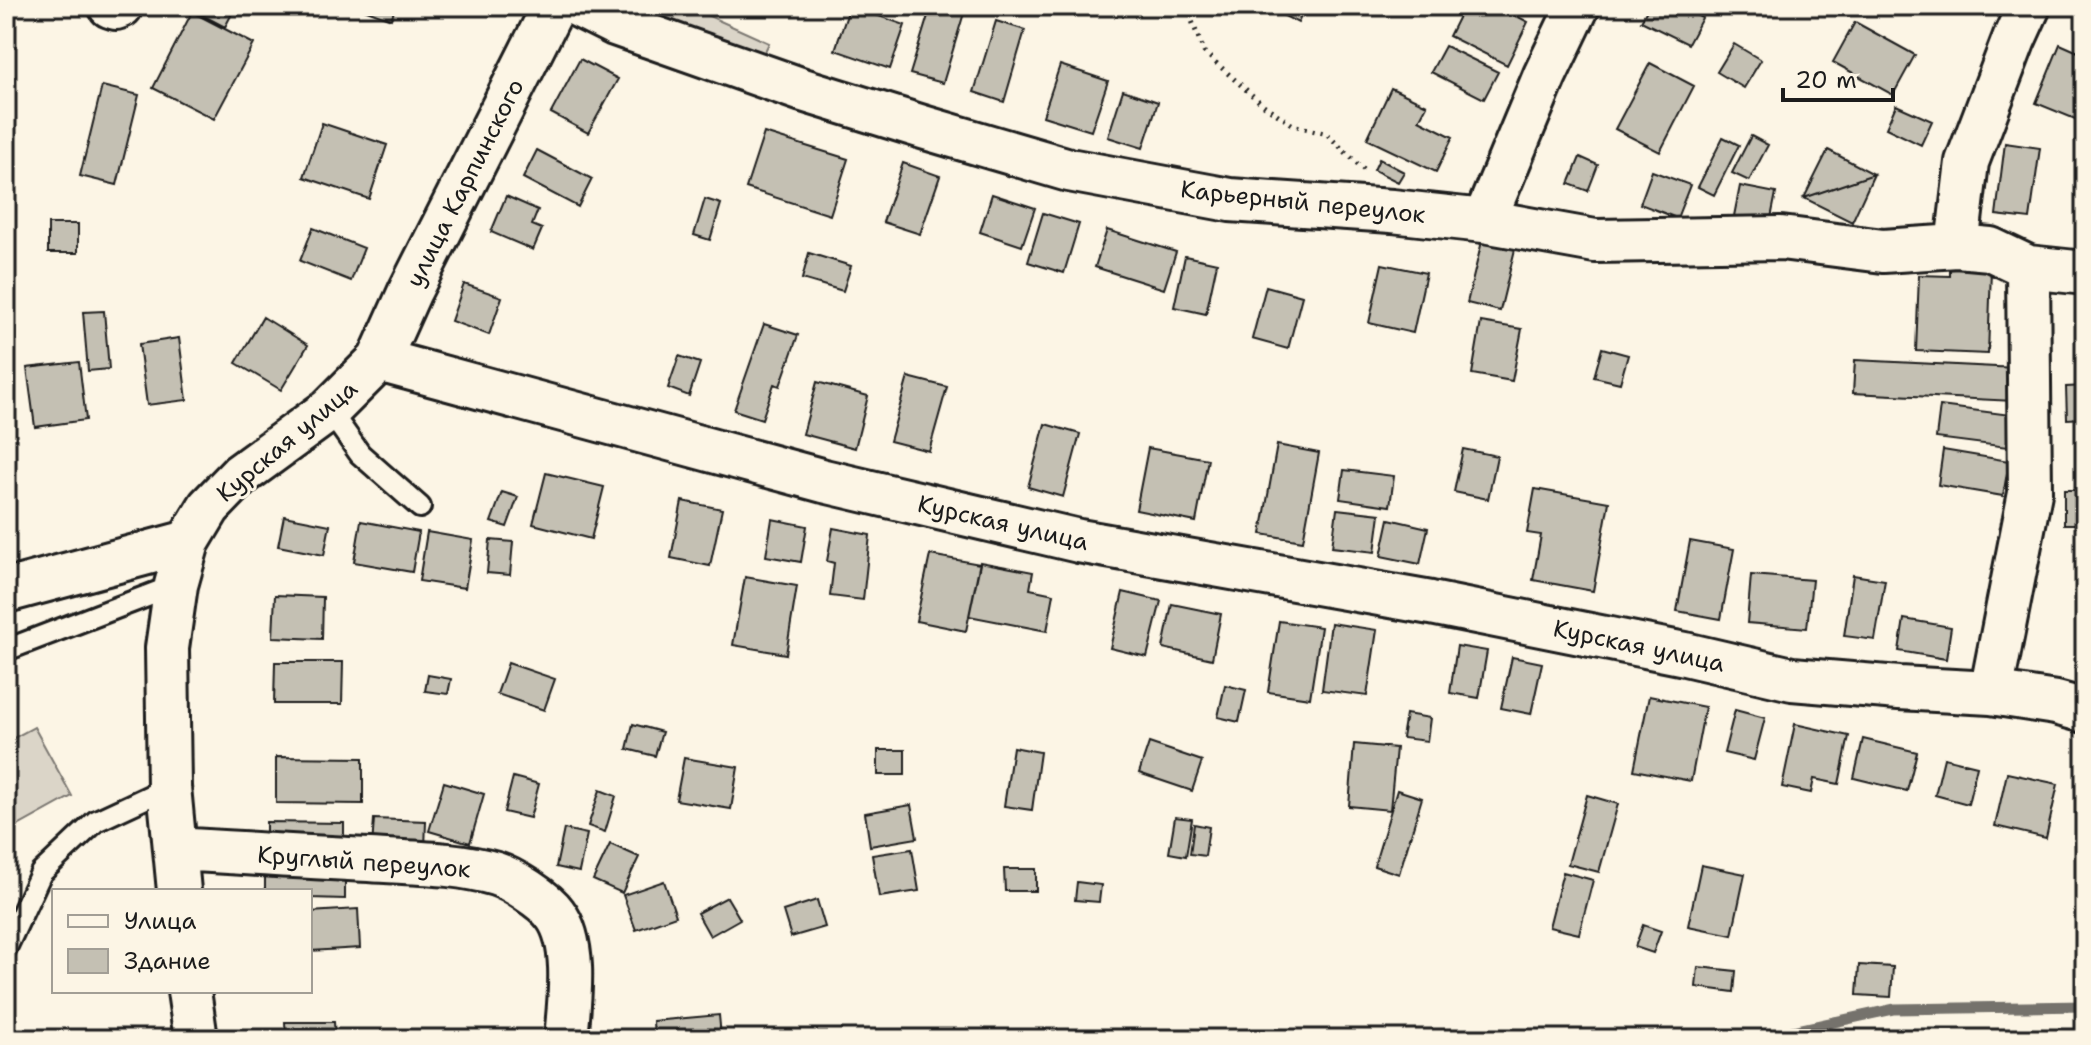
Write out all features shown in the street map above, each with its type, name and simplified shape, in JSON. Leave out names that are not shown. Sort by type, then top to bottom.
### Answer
[{"type":"street","name":"улица Карпинского","points":[[379,360],[410,291],[554,6]]},
{"type":"street","name":"Карьерный переулок","points":[[579,6],[615,24],[803,90],[1069,170],[1230,200],[1484,221],[1595,241],[1781,238],[1883,251],[1957,246],[1990,249],[2028,267],[2085,273]]},
{"type":"street","points":[[1484,221],[1545,75],[1578,6]]},
{"type":"street","points":[[1957,246],[1967,162],[2029,6]]},
{"type":"street","points":[[1991,693],[2030,493],[2028,267]]},
{"type":"street","name":"Курская улица","points":[[179,889],[169,787],[167,648],[176,585],[188,542],[209,507],[240,475],[329,410],[379,360],[824,481],[1079,541],[1431,603],[1685,654],[1792,679],[1991,693],[2056,703],[2085,711]]},
{"type":"street","points":[[6,591],[188,542]]},
{"type":"street","name":"Круглый переулок","points":[[175,849],[447,865],[498,874],[530,892],[555,914],[565,934],[569,951],[566,1039]]},
{"type":"street","points":[[189,993],[196,1039]]},
{"type":"lane","points":[[329,410],[360,454],[420,507]]},
{"type":"lane","points":[[6,650],[176,585]]},
{"type":"lane","points":[[6,948],[41,873],[96,821],[169,787]]},
{"type":"path","points":[[1192,6],[1192,21],[1204,52],[1262,104],[1293,125],[1327,134],[1369,175],[1392,211]]},
{"type":"shaded area","points":[[650,6],[687,6],[769,43],[758,66],[646,15]]},
{"type":"shaded area","points":[[34,727],[72,796],[7,832],[6,742]]},
{"type":"building","points":[[185,6],[236,6],[225,27]]},
{"type":"building","points":[[356,6],[396,6],[391,19]]},
{"type":"building","points":[[850,6],[905,25],[890,69],[835,50]]},
{"type":"building","points":[[931,6],[964,13],[943,83],[910,74]]},
{"type":"building","points":[[1265,6],[1306,6],[1298,23]]},
{"type":"building","points":[[1464,6],[1498,6],[1528,22],[1507,65],[1449,36]]},
{"type":"building","points":[[1649,6],[1679,6],[1702,18],[1688,44],[1641,21]]},
{"type":"building","points":[[192,12],[254,44],[214,119],[153,88]]},
{"type":"building","points":[[996,21],[1025,30],[1004,102],[974,92]]},
{"type":"building","points":[[1855,22],[1915,55],[1893,95],[1833,62]]},
{"type":"building","points":[[1734,44],[1761,60],[1744,88],[1717,72]]},
{"type":"building","points":[[2060,44],[2085,55],[2085,123],[2036,103]]},
{"type":"building","points":[[1445,46],[1498,72],[1484,99],[1431,72]]},
{"type":"building","points":[[580,59],[618,79],[588,133],[551,113]]},
{"type":"building","points":[[1650,63],[1694,86],[1660,152],[1615,129]]},
{"type":"building","points":[[1060,65],[1108,81],[1091,131],[1043,116]]},
{"type":"building","points":[[102,86],[139,95],[117,185],[80,176]]},
{"type":"building","points":[[1391,88],[1427,105],[1419,120],[1453,137],[1436,172],[1367,139]]},
{"type":"building","points":[[1123,90],[1158,102],[1143,148],[1108,137]]},
{"type":"building","points":[[1896,105],[1932,121],[1921,145],[1886,128]]},
{"type":"building","points":[[322,123],[387,145],[369,199],[304,177]]},
{"type":"building","points":[[764,133],[848,159],[830,215],[746,188]]},
{"type":"building","points":[[1751,136],[1768,145],[1749,181],[1732,173]]},
{"type":"building","points":[[1723,137],[1739,145],[1714,195],[1698,187]]},
{"type":"building","points":[[2005,143],[2040,148],[2030,219],[1996,215]]},
{"type":"building","points":[[537,150],[592,179],[578,207],[523,178]]},
{"type":"building","points":[[1828,150],[1874,174],[1804,198]]},
{"type":"building","points":[[1580,157],[1598,165],[1588,191],[1569,184]]},
{"type":"building","points":[[1379,159],[1404,172],[1398,182],[1374,170]]},
{"type":"building","points":[[903,163],[940,176],[920,234],[883,222]]},
{"type":"building","points":[[1652,171],[1690,185],[1677,218],[1640,204]]},
{"type":"building","points":[[1874,174],[1852,222],[1804,198]]},
{"type":"building","points":[[1740,186],[1776,193],[1770,223],[1734,216]]},
{"type":"building","points":[[992,194],[1035,208],[1022,246],[980,232]]},
{"type":"building","points":[[506,196],[538,210],[532,225],[542,229],[533,250],[491,232]]},
{"type":"building","points":[[705,199],[721,204],[710,240],[694,235]]},
{"type":"building","points":[[1043,213],[1079,224],[1064,273],[1028,262]]},
{"type":"building","points":[[48,224],[78,224],[78,253],[48,253]]},
{"type":"building","points":[[313,228],[364,248],[351,281],[300,261]]},
{"type":"building","points":[[1107,230],[1176,252],[1164,289],[1095,267]]},
{"type":"building","points":[[1484,233],[1517,241],[1500,311],[1467,303]]},
{"type":"building","points":[[809,253],[851,266],[843,291],[802,279]]},
{"type":"building","points":[[1185,256],[1217,263],[1206,314],[1174,307]]},
{"type":"building","points":[[1382,264],[1426,273],[1413,333],[1369,323]]},
{"type":"building","points":[[1950,269],[1991,270],[1988,354],[1916,351],[1919,275],[1950,276]]},
{"type":"building","points":[[464,284],[502,297],[489,335],[451,321]]},
{"type":"building","points":[[1266,286],[1302,296],[1288,349],[1252,339]]},
{"type":"building","points":[[104,311],[109,369],[88,371],[83,312]]},
{"type":"building","points":[[263,317],[308,345],[281,390],[236,363]]},
{"type":"building","points":[[1481,322],[1522,329],[1512,381],[1472,374]]},
{"type":"building","points":[[764,324],[798,335],[780,386],[774,384],[762,419],[734,410]]},
{"type":"building","points":[[179,338],[187,400],[147,405],[139,344]]},
{"type":"building","points":[[1602,348],[1628,355],[1620,383],[1594,377]]},
{"type":"building","points":[[679,356],[700,363],[689,396],[668,388]]},
{"type":"building","points":[[1855,360],[2016,368],[2014,401],[1853,393]]},
{"type":"building","points":[[79,362],[86,420],[35,427],[27,368]]},
{"type":"building","points":[[908,377],[947,387],[929,451],[890,441]]},
{"type":"building","points":[[817,382],[868,396],[855,448],[803,434]]},
{"type":"building","points":[[2085,386],[2085,418],[2067,419],[2066,387]]},
{"type":"building","points":[[1940,406],[2011,415],[2007,447],[1936,438]]},
{"type":"building","points":[[1045,424],[1080,434],[1063,497],[1028,487]]},
{"type":"building","points":[[1277,445],[1319,453],[1303,541],[1261,534]]},
{"type":"building","points":[[1148,448],[1208,459],[1196,522],[1136,510]]},
{"type":"building","points":[[1463,449],[1497,456],[1488,499],[1454,492]]},
{"type":"building","points":[[1943,450],[2009,461],[2003,496],[1938,485]]},
{"type":"building","points":[[1344,470],[1394,476],[1390,506],[1340,499]]},
{"type":"building","points":[[546,473],[604,487],[591,539],[533,524]]},
{"type":"building","points":[[1535,489],[1609,502],[1593,591],[1533,580],[1541,535],[1527,533]]},
{"type":"building","points":[[2064,490],[2085,490],[2085,524],[2064,524]]},
{"type":"building","points":[[502,492],[518,497],[507,527],[491,522]]},
{"type":"building","points":[[682,501],[722,509],[710,566],[671,558]]},
{"type":"building","points":[[1337,509],[1380,514],[1375,552],[1332,547]]},
{"type":"building","points":[[284,516],[330,525],[324,555],[278,546]]},
{"type":"building","points":[[772,519],[807,526],[801,562],[766,556]]},
{"type":"building","points":[[1389,519],[1428,528],[1420,564],[1381,556]]},
{"type":"building","points":[[361,521],[419,532],[412,572],[354,562]]},
{"type":"building","points":[[833,528],[870,535],[863,600],[830,596],[834,563],[827,561]]},
{"type":"building","points":[[427,532],[473,540],[465,588],[419,581]]},
{"type":"building","points":[[490,540],[513,542],[510,575],[487,573]]},
{"type":"building","points":[[1690,541],[1734,549],[1721,619],[1677,611]]},
{"type":"building","points":[[930,555],[980,564],[966,631],[916,621]]},
{"type":"building","points":[[980,562],[1033,572],[1030,589],[1054,594],[1047,631],[969,616]]},
{"type":"building","points":[[1751,575],[1812,580],[1807,628],[1747,623]]},
{"type":"building","points":[[1853,575],[1885,580],[1875,640],[1844,636]]},
{"type":"building","points":[[745,577],[797,586],[786,654],[733,645]]},
{"type":"building","points":[[1123,592],[1161,601],[1147,657],[1110,648]]},
{"type":"building","points":[[275,595],[323,597],[322,639],[273,637]]},
{"type":"building","points":[[1172,604],[1221,614],[1212,659],[1163,648]]},
{"type":"building","points":[[1904,619],[1951,627],[1946,659],[1899,651]]},
{"type":"building","points":[[1279,621],[1321,627],[1310,698],[1268,692]]},
{"type":"building","points":[[1331,623],[1377,630],[1367,696],[1322,690]]},
{"type":"building","points":[[1457,646],[1487,651],[1479,698],[1450,693]]},
{"type":"building","points":[[1512,657],[1542,663],[1531,714],[1501,708]]},
{"type":"building","points":[[275,662],[343,662],[342,704],[274,704]]},
{"type":"building","points":[[508,663],[555,679],[544,710],[497,694]]},
{"type":"building","points":[[428,675],[451,679],[448,694],[425,691]]},
{"type":"building","points":[[1225,685],[1246,690],[1239,722],[1218,717]]},
{"type":"building","points":[[1649,696],[1705,707],[1691,781],[1634,770]]},
{"type":"building","points":[[1735,710],[1765,718],[1754,760],[1724,753]]},
{"type":"building","points":[[1406,714],[1430,718],[1427,741],[1402,738]]},
{"type":"building","points":[[633,724],[662,732],[655,756],[627,749]]},
{"type":"building","points":[[1795,724],[1849,736],[1839,784],[1814,779],[1811,793],[1782,787]]},
{"type":"building","points":[[1863,739],[1917,752],[1907,791],[1854,778]]},
{"type":"building","points":[[1149,743],[1202,761],[1192,791],[1139,773]]},
{"type":"building","points":[[1354,744],[1396,748],[1390,810],[1349,806]]},
{"type":"building","points":[[1013,747],[1040,752],[1032,810],[1004,806]]},
{"type":"building","points":[[878,750],[905,750],[905,775],[878,775]]},
{"type":"building","points":[[276,757],[363,758],[363,804],[276,803]]},
{"type":"building","points":[[684,758],[738,767],[731,809],[676,800]]},
{"type":"building","points":[[1944,758],[1977,766],[1968,804],[1935,795]]},
{"type":"building","points":[[2007,773],[2058,784],[2046,838],[1995,826]]},
{"type":"building","points":[[513,777],[539,784],[530,818],[504,812]]},
{"type":"building","points":[[444,782],[484,794],[470,843],[429,831]]},
{"type":"building","points":[[600,790],[616,796],[605,832],[588,826]]},
{"type":"building","points":[[1397,790],[1422,798],[1399,874],[1374,866]]},
{"type":"building","points":[[1587,795],[1618,804],[1599,872],[1568,864]]},
{"type":"building","points":[[911,805],[917,838],[870,846],[865,813]]},
{"type":"building","points":[[1175,817],[1192,819],[1186,856],[1169,853]]},
{"type":"building","points":[[374,819],[426,821],[425,849],[372,847]]},
{"type":"building","points":[[266,822],[344,823],[344,844],[266,843]]},
{"type":"building","points":[[1194,824],[1209,827],[1205,856],[1190,854]]},
{"type":"building","points":[[564,829],[587,834],[579,872],[556,867]]},
{"type":"building","points":[[610,844],[639,857],[622,893],[593,880]]},
{"type":"building","points":[[912,849],[919,891],[879,897],[872,855]]},
{"type":"building","points":[[1701,865],[1745,874],[1732,935],[1688,926]]},
{"type":"building","points":[[265,869],[345,870],[345,899],[312,898],[312,889],[265,889]]},
{"type":"building","points":[[1004,869],[1036,869],[1036,891],[1005,891]]},
{"type":"building","points":[[1563,872],[1593,880],[1579,934],[1549,927]]},
{"type":"building","points":[[664,881],[676,916],[636,930],[623,895]]},
{"type":"building","points":[[1077,882],[1101,885],[1099,902],[1075,900]]},
{"type":"building","points":[[727,897],[740,919],[710,936],[697,913]]},
{"type":"building","points":[[817,900],[825,927],[791,937],[783,911]]},
{"type":"building","points":[[358,909],[360,948],[312,951],[312,912]]},
{"type":"building","points":[[1643,925],[1661,931],[1653,953],[1635,947]]},
{"type":"building","points":[[1859,965],[1893,967],[1891,997],[1857,995]]},
{"type":"building","points":[[1698,967],[1736,971],[1734,992],[1696,987]]},
{"type":"building","points":[[719,1015],[721,1037],[654,1039],[653,1021]]},
{"type":"building","points":[[285,1022],[334,1022],[335,1039],[286,1039]]},
{"type":"waterway","points":[[1756,1039],[1894,1009],[2085,1006]]}]
